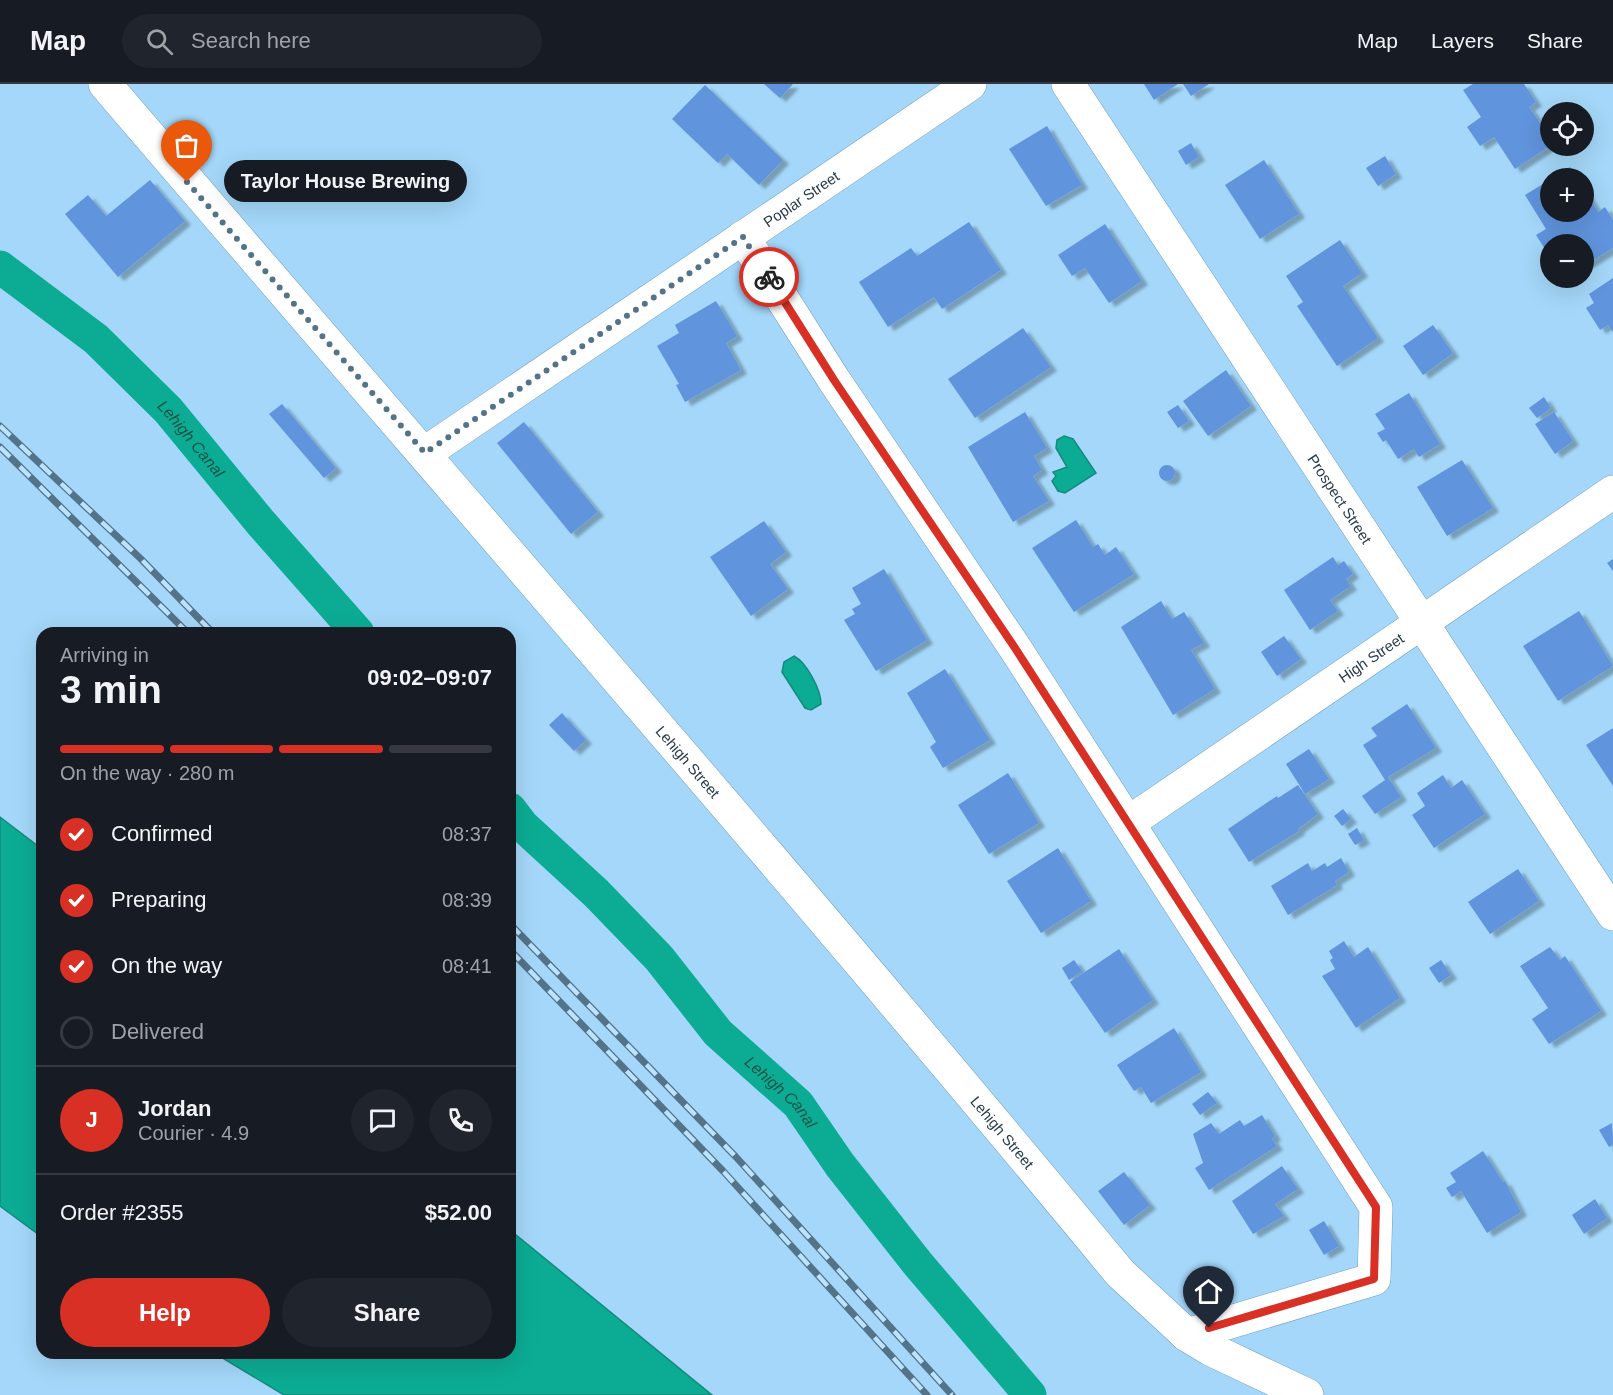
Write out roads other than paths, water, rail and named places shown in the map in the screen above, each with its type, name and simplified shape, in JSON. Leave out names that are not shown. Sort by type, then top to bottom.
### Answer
[{"type":"street","name":"Lehigh Street","points":[[105,84],[218,218],[425,453],[771,856],[1120,1273],[1187,1335],[1210,1349],[1307,1395]]},
{"type":"street","name":"Poplar Street","points":[[425,453],[970,84]]},
{"type":"street","name":"Prospect Street","points":[[1068,84],[1613,914]]},
{"type":"street","points":[[743,237],[834,380],[1015,648],[1376,1207],[1374,1279],[1187,1335]]},
{"type":"street","name":"High Street","points":[[1128,823],[1613,492]]},
{"type":"waterway","name":"Lehigh Canal","points":[[0,267],[96,339],[168,410],[261,523],[353,627]]},
{"type":"waterway","name":"Lehigh Canal","points":[[516,817],[523,826],[596,893],[659,958],[718,1033],[798,1104],[840,1165],[918,1264],[1030,1395]]},
{"type":"railway","points":[[0,426],[141,559],[207,627]]},
{"type":"railway","points":[[0,447],[182,627]]},
{"type":"railway","points":[[516,930],[736,1157],[952,1395]]},
{"type":"railway","points":[[516,956],[723,1171],[927,1395]]},
{"type":"place","name":"Taylor House Brewing","points":[[187,182]]}]
